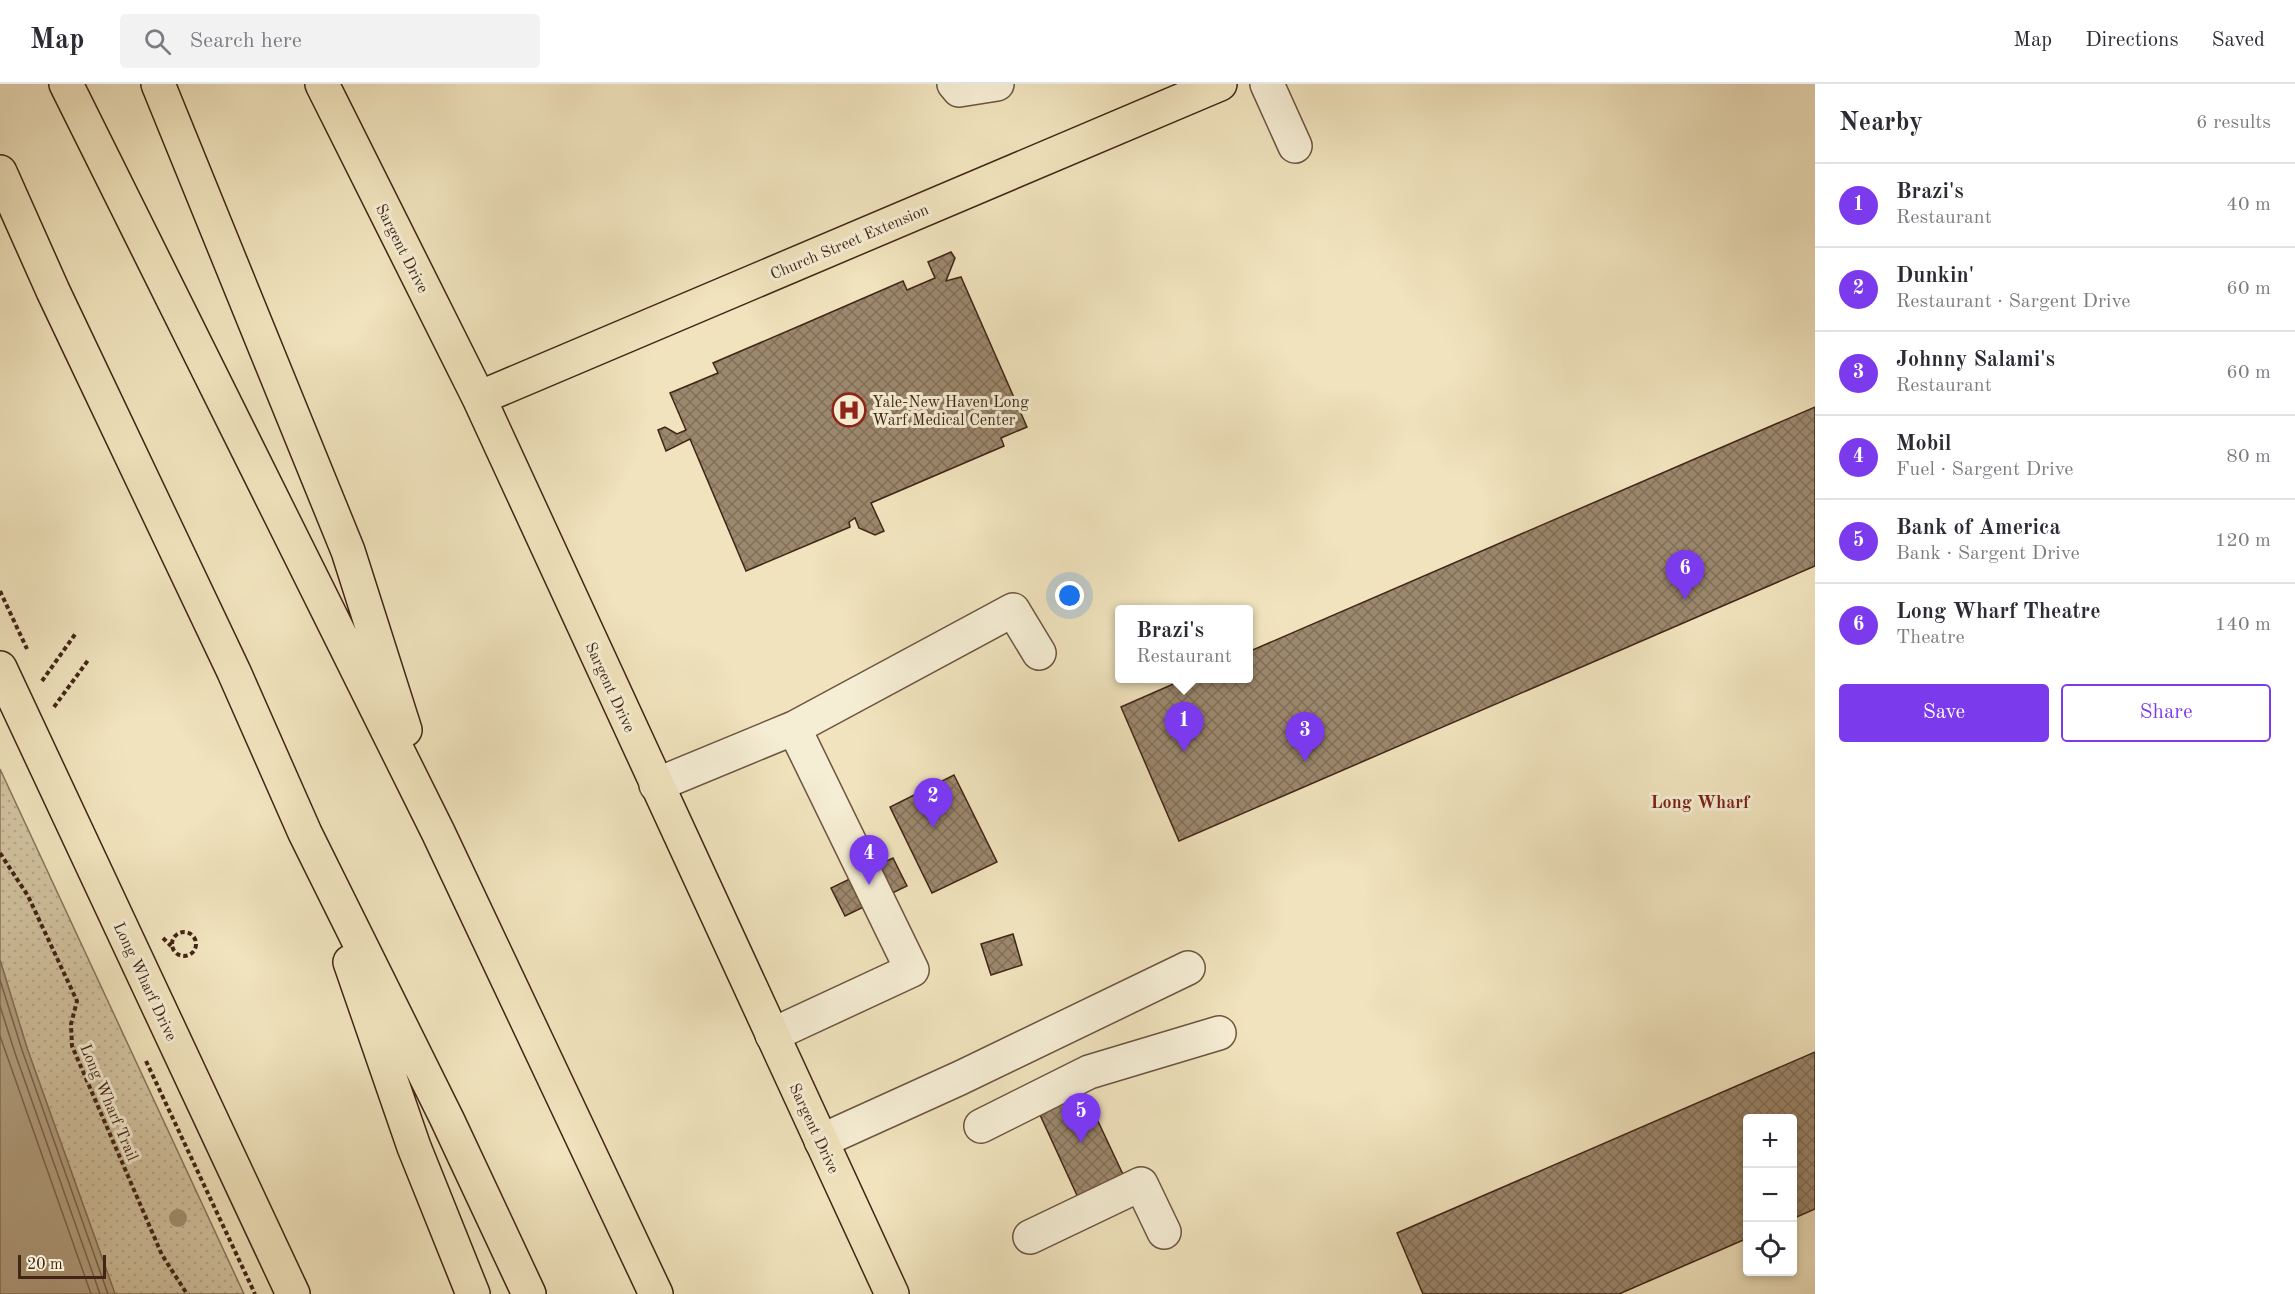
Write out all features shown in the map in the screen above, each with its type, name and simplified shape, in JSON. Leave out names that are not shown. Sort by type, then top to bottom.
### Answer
[{"type":"main road","points":[[66,84],[438,832],[656,1294]]},
{"type":"main road","points":[[158,84],[348,551],[438,832]]},
{"type":"main road","name":"Sargent Drive","points":[[322,84],[479,399],[892,1294]]},
{"type":"main road","name":"Church Street Extension","points":[[479,399],[1220,84]]},
{"type":"main road","points":[[0,172],[53,291],[234,672],[305,833],[447,1119],[529,1294]]},
{"type":"main road","points":[[0,214],[53,291]]},
{"type":"main road","name":"Long Wharf Drive","points":[[0,668],[293,1294]]},
{"type":"main road","points":[[305,833],[414,1147],[473,1294]]},
{"type":"lane","points":[[954,84],[959,90],[997,84]]},
{"type":"lane","points":[[1267,84],[1295,146]]},
{"type":"lane","points":[[656,785],[794,728],[1013,610],[1039,653]]},
{"type":"lane","points":[[772,1035],[912,970],[794,728]]},
{"type":"lane","points":[[821,1141],[960,1078],[1188,968]]},
{"type":"lane","points":[[981,1126],[1089,1072],[1219,1033]]},
{"type":"lane","points":[[1030,1237],[1141,1184],[1164,1232]]},
{"type":"path","points":[[42,681],[76,633]]},
{"type":"path","points":[[54,707],[89,659]]},
{"type":"path","name":"Long Wharf Trail","points":[[0,853],[28,896],[76,1001],[71,1024],[72,1046],[162,1256],[187,1294]]},
{"type":"path","points":[[182,931],[193,935],[196,947],[192,953],[180,956],[174,952],[171,946],[176,934],[182,931]]},
{"type":"path","points":[[142,1052],[255,1294]]},
{"type":"shaded area","points":[[0,769],[244,1294],[115,1294],[27,1048],[0,960]]},
{"type":"water","points":[[0,960],[27,1048],[115,1294],[0,1294]]},
{"type":"building","name":"Yale-New Haven Long Warf Medical Center","points":[[951,252],[955,258],[946,281],[961,277],[1027,427],[1001,438],[1004,446],[871,503],[884,531],[875,535],[859,528],[855,518],[849,522],[850,527],[746,571],[690,439],[666,451],[658,430],[665,427],[677,434],[686,430],[670,393],[718,373],[713,363],[903,281],[907,290],[935,278],[928,262]]},
{"type":"building","points":[[1815,407],[1815,566],[1179,841],[1121,707],[1176,683],[1253,683],[1253,650]]},
{"type":"building","points":[[954,775],[997,862],[932,893],[890,807]]},
{"type":"building","points":[[893,858],[907,886],[845,916],[831,888]]},
{"type":"building","points":[[1013,934],[1022,965],[991,975],[981,944]]},
{"type":"building","points":[[1815,1052],[1815,1209],[1797,1217],[1797,1114],[1743,1114],[1743,1240],[1619,1294],[1423,1294],[1397,1233]]},
{"type":"building","points":[[1080,1083],[1127,1183],[1081,1204],[1035,1104]]},
{"type":"place","name":"Yale-New Haven Long Warf Medical Center","points":[[849,410]]},
{"type":"place","name":"Long Wharf Theatre","points":[[1685,600]]},
{"type":"place","name":"Brazi's","points":[[1184,752]]},
{"type":"place","name":"Johnny Salami's","points":[[1305,762]]},
{"type":"place","name":"Dunkin'","points":[[933,828]]},
{"type":"place","name":"Mobil","points":[[869,885]]},
{"type":"place","name":"Bank of America","points":[[1081,1143]]},
{"type":"district","name":"Long Wharf","points":[[1700,802]]}]
